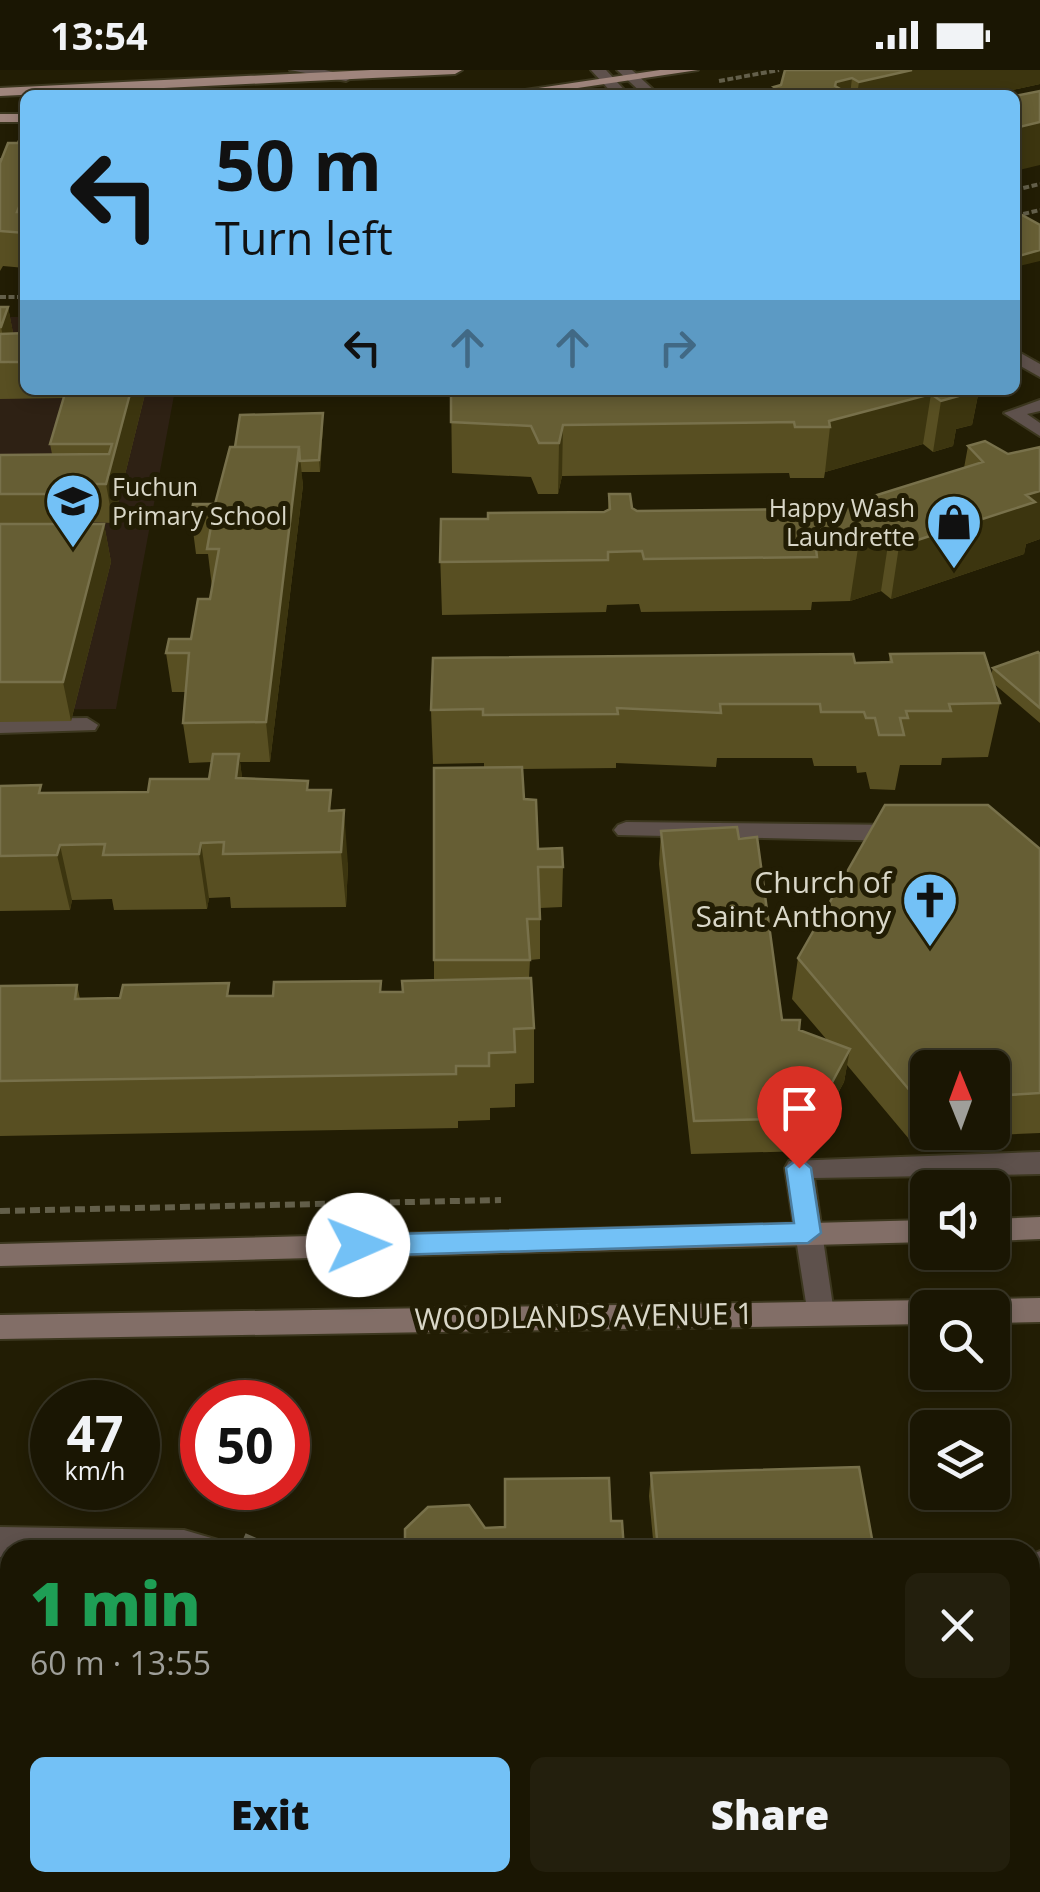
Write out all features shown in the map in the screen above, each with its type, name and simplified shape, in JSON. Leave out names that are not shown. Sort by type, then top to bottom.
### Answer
[{"type":"main road","points":[[50,90],[455,70]]},
{"type":"main road","points":[[526,90],[602,76],[691,70]]},
{"type":"main road","points":[[1010,1229],[1040,1228]]},
{"type":"main road","points":[[0,1254],[910,1231]]},
{"type":"main road","points":[[1010,1311],[1040,1310]]},
{"type":"main road","name":"WOODLANDS AVENUE 1","points":[[0,1327],[910,1312]]},
{"type":"street","points":[[297,70],[352,78]]},
{"type":"street","points":[[1040,405],[1013,414],[1040,431]]},
{"type":"street","points":[[0,726],[87,725]]},
{"type":"street","points":[[626,830],[918,833]]},
{"type":"street","points":[[819,1314],[799,1168],[1040,1163]]},
{"type":"path","points":[[706,83],[778,70]]},
{"type":"path","points":[[0,1211],[508,1200]]},
{"type":"path","points":[[1040,1628],[1040,1651]]},
{"type":"shaded area","name":"Fuchun Primary School","points":[[0,317],[20,317],[20,395],[174,395],[116,709],[0,710]]},
{"type":"building","points":[[785,70],[912,70],[859,82],[852,78],[836,82],[835,86],[842,90],[774,87],[781,85]]},
{"type":"building","points":[[1040,91],[1040,122],[1020,127],[1020,95]]},
{"type":"building","points":[[20,138],[20,233],[0,231],[0,163],[8,143],[18,143]]},
{"type":"building","points":[[1020,214],[1040,225],[1040,250],[1020,256]]},
{"type":"building","points":[[0,307],[8,307],[1,327],[0,327]]},
{"type":"building","points":[[20,333],[20,362],[0,362],[0,334]]},
{"type":"building","points":[[65,395],[130,395],[106,484],[82,484],[68,494],[0,494],[0,455],[109,454],[112,444],[50,444]]},
{"type":"building","points":[[451,395],[927,395],[829,421],[830,427],[795,427],[794,422],[563,425],[559,443],[539,443],[531,426],[451,422]]},
{"type":"building","points":[[932,395],[962,395],[941,401]]},
{"type":"building","points":[[323,413],[319,460],[300,461],[299,447],[235,447],[240,415]]},
{"type":"building","points":[[985,441],[1008,454],[1040,447],[1040,491],[1026,495],[1035,502],[899,546],[889,538],[858,548],[816,549],[817,557],[644,559],[642,551],[608,552],[608,560],[440,562],[441,519],[488,519],[488,513],[604,512],[610,509],[609,494],[630,494],[632,508],[637,511],[807,509],[842,501],[845,505],[983,462],[968,446]]},
{"type":"building","points":[[230,447],[299,447],[266,722],[183,723],[189,653],[166,653],[169,639],[191,639],[198,599],[210,599],[219,549],[207,549],[213,515],[191,515],[193,504],[215,504]]},
{"type":"building","points":[[0,524],[104,524],[63,682],[0,682]]},
{"type":"building","points":[[984,653],[1000,703],[949,704],[951,711],[906,711],[908,718],[900,718],[904,735],[879,735],[875,718],[866,718],[864,712],[821,712],[820,704],[720,704],[721,713],[617,708],[618,714],[483,715],[483,709],[431,710],[433,658],[853,654],[855,663],[892,662],[890,654]]},
{"type":"building","points":[[1040,654],[1040,708],[993,668]]},
{"type":"building","points":[[213,754],[239,754],[236,778],[308,781],[307,790],[331,790],[329,811],[344,810],[341,852],[223,854],[224,842],[201,843],[199,854],[103,855],[105,844],[60,845],[57,855],[0,856],[0,786],[41,785],[39,793],[148,792],[150,779],[209,779]]},
{"type":"building","points":[[522,767],[524,799],[536,800],[538,849],[562,848],[563,867],[538,867],[540,919],[527,919],[530,960],[434,960],[434,768]]},
{"type":"building","name":"Church of Saint Anthony","points":[[885,805],[988,805],[1040,849],[1040,1093],[1010,1095],[1010,1050],[910,1050],[910,1091],[798,958]]},
{"type":"building","points":[[737,827],[739,839],[757,837],[782,1020],[800,1020],[799,1030],[850,1049],[813,1118],[694,1121],[661,831]]},
{"type":"building","points":[[531,978],[534,1028],[514,1029],[515,1052],[489,1053],[489,1066],[456,1066],[456,1074],[0,1081],[0,986],[77,985],[75,999],[120,998],[123,985],[229,983],[227,996],[273,996],[274,982],[381,981],[380,992],[403,992],[402,981]]},
{"type":"building","points":[[859,1467],[872,1540],[657,1540],[651,1473]]},
{"type":"building","points":[[609,1478],[611,1521],[622,1521],[623,1540],[405,1540],[405,1529],[428,1507],[469,1505],[485,1528],[505,1527],[505,1479]]},
{"type":"place","name":"Fuchun Primary School","points":[[73,550]]},
{"type":"place","name":"Happy Wash Laundrette","points":[[954,571]]},
{"type":"place","name":"Church of Saint Anthony","points":[[930,949]]},
{"type":"route","points":[[358,1245],[808,1233],[799,1168]]}]
